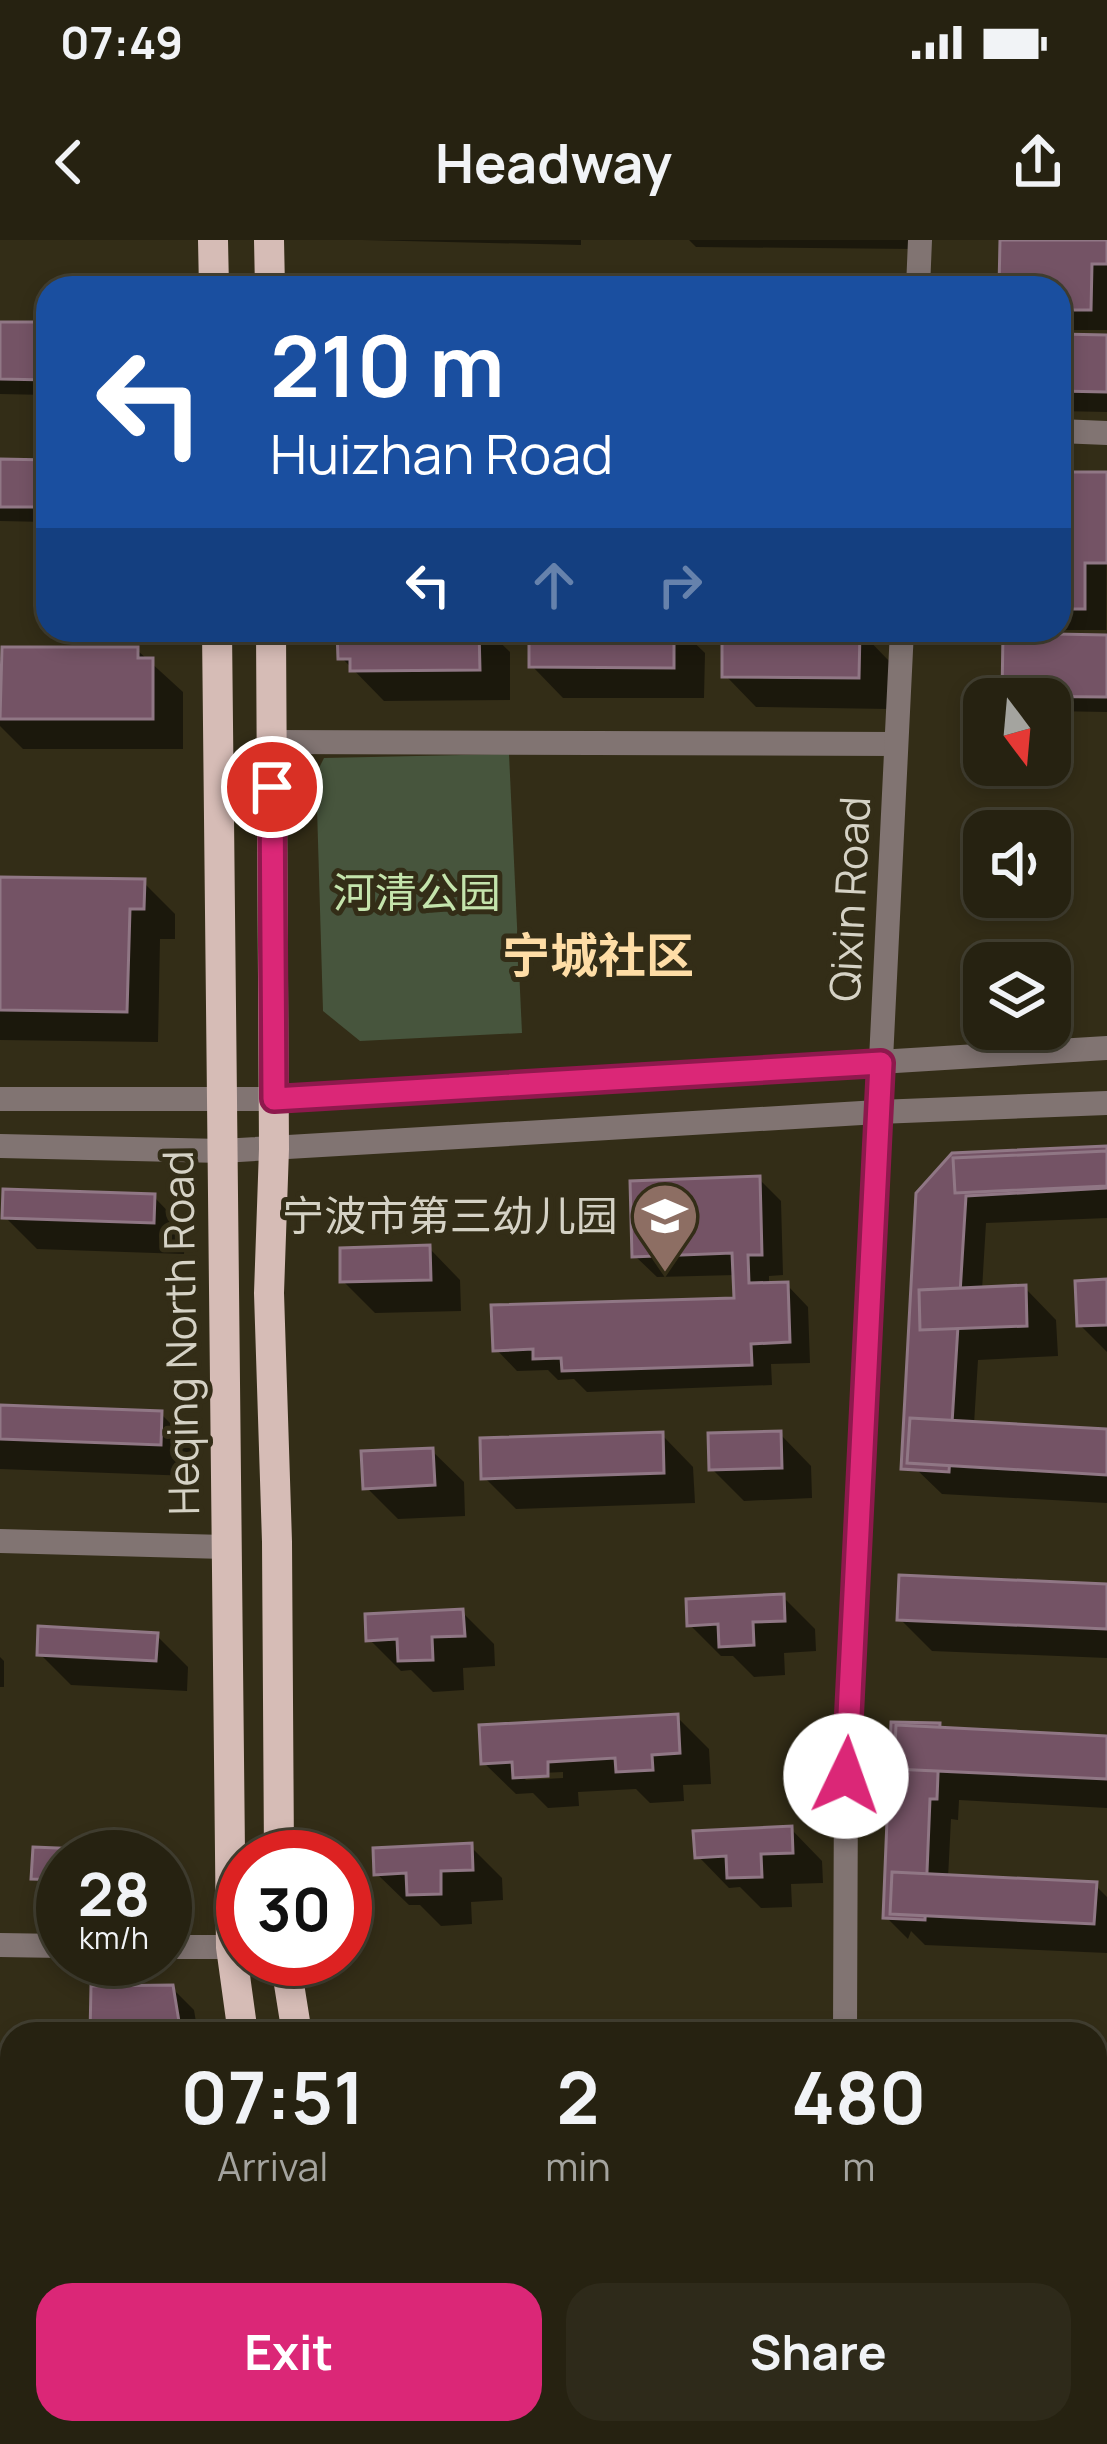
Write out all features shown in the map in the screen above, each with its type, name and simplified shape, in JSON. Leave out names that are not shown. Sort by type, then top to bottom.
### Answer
[{"type":"main road","points":[[213,240],[214,276]]},
{"type":"main road","points":[[269,240],[270,276]]},
{"type":"main road","name":"Heqing North Road","points":[[217,642],[229,1830]]},
{"type":"main road","points":[[271,642],[274,1149],[269,1293],[279,1830]]},
{"type":"main road","name":"Heqing North Road","points":[[236,1986],[241,2022]]},
{"type":"main road","points":[[289,1986],[295,2022]]},
{"type":"street","points":[[918,276],[920,240]]},
{"type":"street","points":[[1071,432],[1107,434]]},
{"type":"street","name":"Qixin Road","points":[[845,2022],[846,1776],[901,642]]},
{"type":"street","points":[[272,742],[896,744]]},
{"type":"street","points":[[0,1100],[274,1099],[1107,1048]]},
{"type":"street","points":[[0,1146],[274,1149],[878,1112],[1107,1103]]},
{"type":"street","points":[[0,1541],[225,1547]]},
{"type":"street","points":[[0,1945],[36,1946]]},
{"type":"green space","name":"河清公园","points":[[509,754],[522,1033],[360,1041],[323,1011],[316,774],[324,758]]},
{"type":"building","points":[[1000,240],[1107,240],[1107,264],[1092,264],[1091,310],[1071,310],[1071,276],[999,276]]},
{"type":"building","points":[[0,322],[36,322],[36,380],[0,379]]},
{"type":"building","points":[[1071,334],[1107,335],[1107,392],[1071,391]]},
{"type":"building","points":[[0,459],[36,460],[36,507],[0,507]]},
{"type":"building","points":[[1071,472],[1107,472],[1107,563],[1085,563],[1085,609],[1071,609]]},
{"type":"building","points":[[1071,634],[1107,635],[1107,697],[1071,697],[1071,678],[1002,678],[1003,642],[1071,642]]},
{"type":"building","points":[[337,642],[479,642],[480,670],[350,671],[350,659],[338,659]]},
{"type":"building","points":[[529,642],[674,642],[674,668],[529,667]]},
{"type":"building","points":[[722,642],[860,642],[859,678],[722,677]]},
{"type":"building","points":[[2,647],[138,647],[138,658],[153,658],[153,719],[0,719]]},
{"type":"building","points":[[0,877],[145,879],[144,909],[130,909],[127,1012],[0,1010]]},
{"type":"building","points":[[1107,1146],[1107,1188],[966,1196],[949,1472],[901,1469],[916,1193],[952,1153]]},
{"type":"building","points":[[1107,1151],[1107,1186],[955,1193],[953,1158]]},
{"type":"building","points":[[760,1176],[762,1255],[748,1255],[749,1283],[788,1282],[790,1342],[751,1344],[752,1365],[562,1371],[561,1358],[533,1359],[533,1349],[493,1351],[491,1305],[734,1298],[732,1253],[632,1257],[630,1181]]},
{"type":"building","points":[[3,1189],[155,1194],[154,1223],[2,1218]]},
{"type":"building","points":[[430,1245],[431,1280],[340,1282],[340,1248]]},
{"type":"building","points":[[1107,1279],[1107,1325],[1077,1326],[1075,1281]]},
{"type":"building","points":[[1026,1285],[1027,1326],[920,1330],[919,1290]]},
{"type":"building","points":[[0,1405],[162,1411],[161,1445],[0,1439]]},
{"type":"building","points":[[910,1418],[1107,1429],[1107,1475],[907,1463]]},
{"type":"building","points":[[781,1431],[782,1468],[709,1470],[708,1433]]},
{"type":"building","points":[[663,1432],[664,1473],[481,1479],[480,1438]]},
{"type":"building","points":[[433,1448],[435,1485],[363,1489],[361,1451]]},
{"type":"building","points":[[899,1575],[1107,1584],[1107,1629],[897,1620]]},
{"type":"building","points":[[784,1594],[785,1621],[753,1622],[754,1645],[719,1647],[718,1624],[687,1626],[686,1599]]},
{"type":"building","points":[[463,1609],[465,1636],[432,1637],[433,1660],[398,1661],[397,1639],[366,1641],[365,1614]]},
{"type":"building","points":[[38,1626],[158,1633],[156,1661],[37,1655]]},
{"type":"building","points":[[678,1714],[680,1753],[652,1755],[653,1770],[616,1772],[615,1758],[548,1762],[548,1776],[513,1778],[512,1762],[481,1764],[479,1725]]},
{"type":"building","points":[[891,1722],[940,1723],[937,1799],[930,1799],[925,1920],[883,1918]]},
{"type":"building","points":[[896,1725],[1107,1736],[1107,1779],[894,1769]]},
{"type":"building","points":[[792,1826],[793,1853],[761,1854],[762,1877],[727,1878],[726,1856],[695,1858],[693,1831]]},
{"type":"building","points":[[472,1843],[473,1870],[441,1871],[441,1894],[407,1895],[406,1873],[374,1875],[373,1848]]},
{"type":"building","points":[[33,1847],[36,1847],[36,1879],[31,1879]]},
{"type":"building","points":[[892,1872],[1097,1882],[1094,1924],[890,1914]]},
{"type":"building","points":[[91,1986],[173,1986],[179,2022],[90,2022]]},
{"type":"place","name":"宁波市第三幼儿园","points":[[665,1275]]},
{"type":"district","name":"宁城社区","points":[[598,956]]},
{"type":"route","points":[[272,787],[274,1099],[881,1063],[846,1776]]}]
